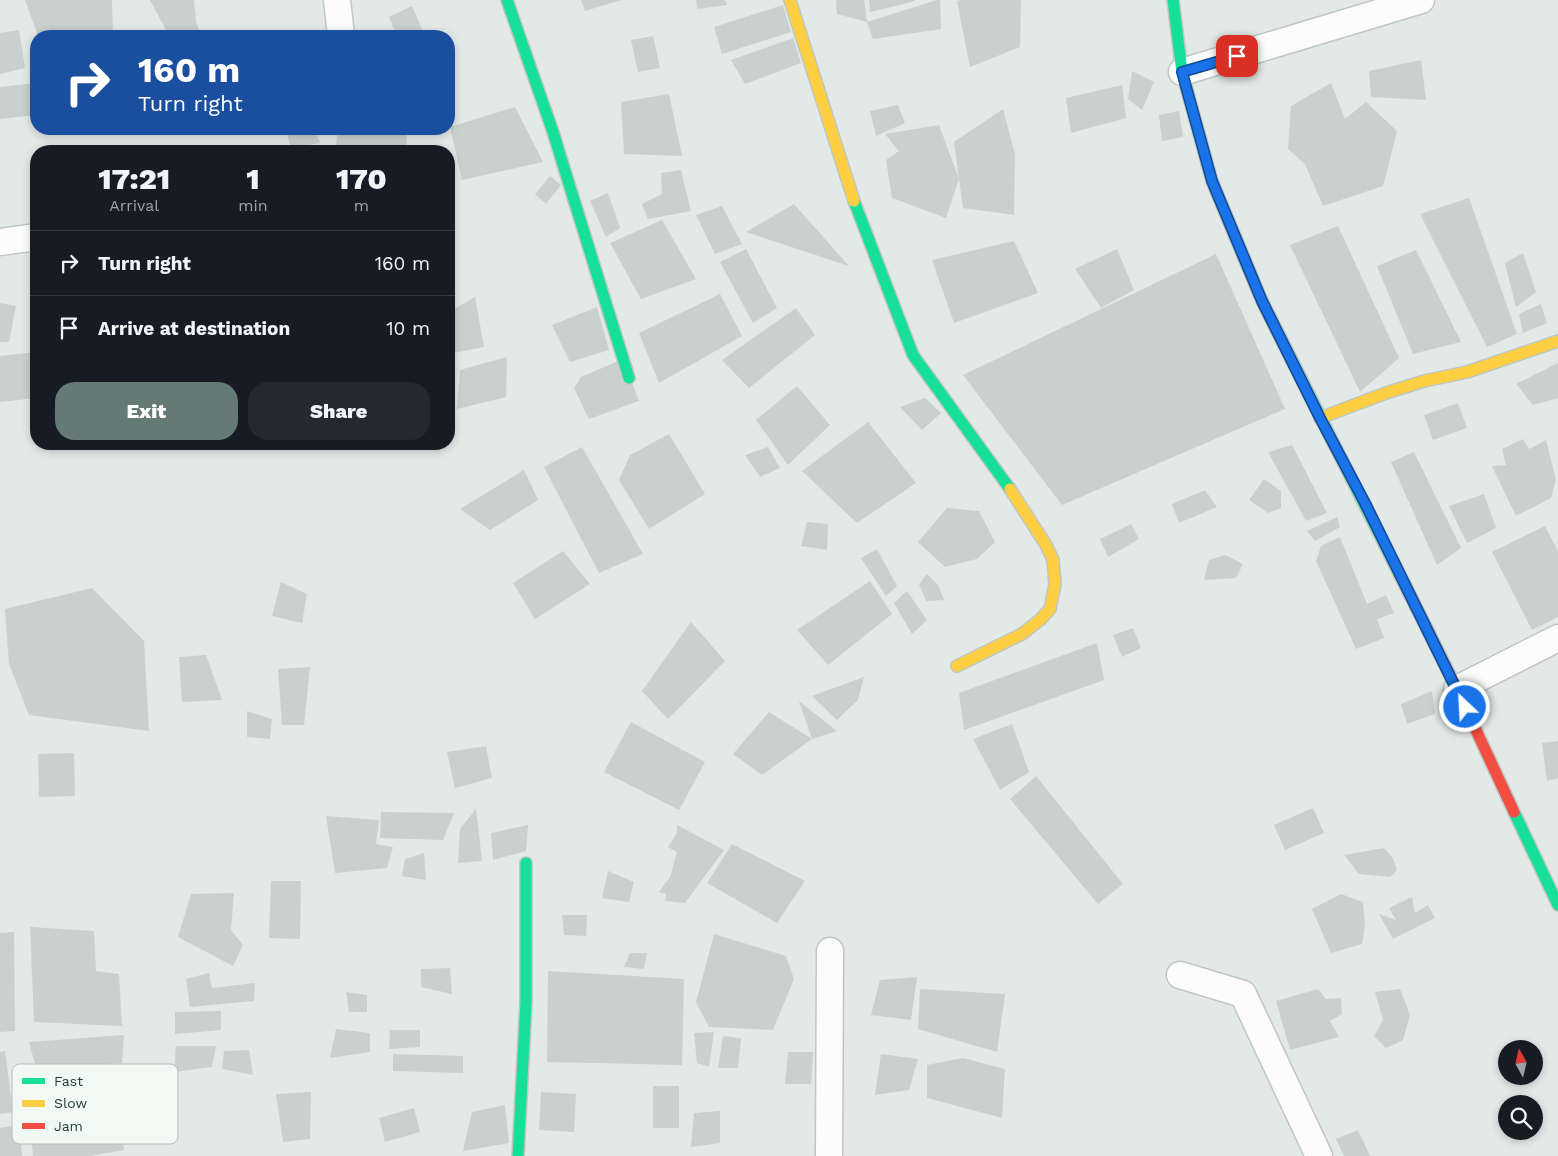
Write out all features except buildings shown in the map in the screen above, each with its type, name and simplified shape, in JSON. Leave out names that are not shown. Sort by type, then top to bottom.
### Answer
[{"type":"street","points":[[337,0],[340,30]]},
{"type":"street","points":[[507,0],[553,132],[629,378]]},
{"type":"street","points":[[790,0],[852,195],[912,354],[1002,478],[1046,545],[1053,560],[1054,584],[1050,608],[1041,619],[1022,634],[957,666]]},
{"type":"street","points":[[1173,0],[1182,72],[1212,181],[1262,301],[1457,689],[1558,905]]},
{"type":"street","points":[[1182,72],[1421,0]]},
{"type":"street","points":[[0,242],[30,238]]},
{"type":"street","points":[[1320,418],[1386,393],[1424,381],[1466,372],[1558,341]]},
{"type":"street","points":[[1457,689],[1558,638]]},
{"type":"street","points":[[518,1156],[526,1002],[526,863]]},
{"type":"street","points":[[829,1156],[830,951]]},
{"type":"street","points":[[1180,975],[1243,994],[1319,1156]]},
{"type":"traffic: fast","points":[[507,0],[553,132],[629,378]]},
{"type":"traffic: fast","points":[[1173,0],[1182,72],[1212,181],[1262,301],[1406,587]]},
{"type":"traffic: fast","points":[[854,201],[913,355],[1010,489]]},
{"type":"traffic: fast","points":[[1514,812],[1558,905]]},
{"type":"traffic: fast","points":[[518,1156],[526,1002],[526,863]]},
{"type":"traffic: slow","points":[[790,0],[854,201]]},
{"type":"traffic: slow","points":[[1320,418],[1386,393],[1424,381],[1467,372],[1558,341]]},
{"type":"traffic: slow","points":[[957,666],[1022,634],[1050,609],[1055,584],[1053,560],[1046,545],[1010,489]]},
{"type":"traffic: jam","points":[[1406,587],[1457,689],[1514,812]]},
{"type":"route","points":[[1237,56],[1182,72],[1212,181],[1262,301],[1365,503],[1465,707]]}]
